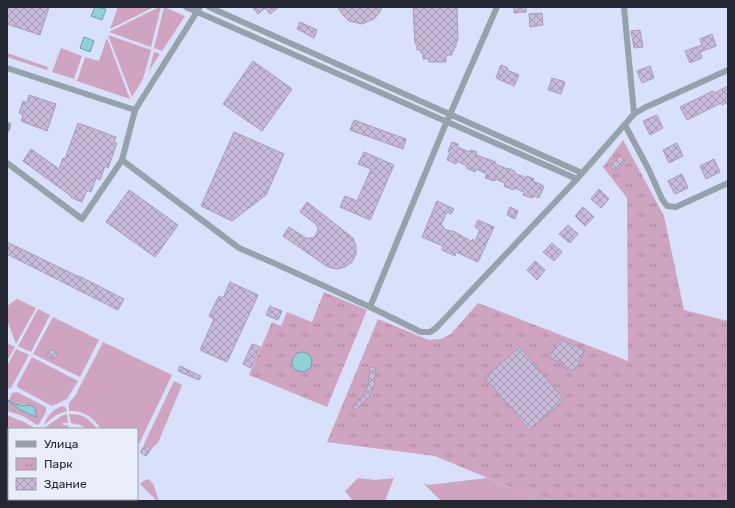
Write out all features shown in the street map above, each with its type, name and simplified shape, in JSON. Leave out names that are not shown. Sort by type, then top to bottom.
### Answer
[{"type":"street","points":[[186,7],[199,10],[577,179]]},
{"type":"street","points":[[209,7],[582,173]]},
{"type":"street","points":[[370,307],[450,114],[497,7]]},
{"type":"street","points":[[624,7],[634,114]]},
{"type":"street","points":[[7,163],[82,219],[122,160],[135,110],[199,10]]},
{"type":"street","points":[[7,68],[135,110]]},
{"type":"street","points":[[122,160],[239,248],[370,307],[421,332],[430,332],[436,328],[577,179],[634,114],[646,107],[728,70]]},
{"type":"street","points":[[7,125],[7,129]]},
{"type":"street","points":[[625,125],[649,170],[662,199],[667,206],[676,207],[728,183]]},
{"type":"green space","points":[[118,7],[154,7],[110,29]]},
{"type":"green space","points":[[161,7],[151,47],[109,32]]},
{"type":"green space","points":[[164,7],[185,16],[162,51],[154,48]]},
{"type":"green space","points":[[108,35],[151,50],[143,79],[132,97]]},
{"type":"green space","points":[[107,38],[130,99],[77,81],[85,57],[99,61]]},
{"type":"green space","points":[[61,48],[82,56],[74,79],[52,72]]},
{"type":"green space","points":[[154,52],[160,54],[149,71]]},
{"type":"green space","points":[[7,53],[48,67],[47,70],[7,57]]},
{"type":"green space","points":[[623,140],[664,216],[684,310],[728,321],[728,501],[559,501],[531,496],[435,456],[327,442],[378,319],[429,340],[441,339],[451,334],[478,303],[628,361],[627,198],[603,167]]},
{"type":"green space","points":[[324,292],[367,310],[327,407],[249,375],[272,322],[281,326],[287,312],[312,322]]},
{"type":"green space","points":[[17,299],[36,308],[16,344],[7,320],[7,306]]},
{"type":"green space","points":[[38,309],[50,315],[31,352],[18,346]]},
{"type":"green space","points":[[53,317],[99,340],[80,377],[33,354]]},
{"type":"green space","points":[[103,342],[172,375],[139,444],[138,428],[100,428],[95,421],[87,415],[69,411],[69,403],[75,396]]},
{"type":"green space","points":[[7,343],[15,347],[7,361]]},
{"type":"green space","points":[[16,349],[29,355],[11,388],[7,389],[7,366]]},
{"type":"green space","points":[[32,357],[78,381],[67,399],[52,406],[17,387]]},
{"type":"green space","points":[[174,381],[182,385],[158,443],[151,449],[144,444]]},
{"type":"green space","points":[[17,392],[46,407],[46,412],[39,424],[37,425],[23,416],[7,411],[8,401],[20,410],[36,417],[26,404],[16,405],[9,400],[12,393]]},
{"type":"green space","points":[[62,406],[65,407],[67,411],[56,415],[44,425],[51,413]]},
{"type":"green space","points":[[67,414],[68,423],[63,423],[63,425],[68,425],[69,428],[44,428],[61,416]]},
{"type":"green space","points":[[69,414],[74,414],[85,417],[92,422],[96,428],[85,428],[71,423]]},
{"type":"green space","points":[[7,415],[34,428],[8,428],[7,450]]},
{"type":"green space","points":[[358,478],[375,480],[394,478],[385,501],[353,501],[345,491]]},
{"type":"green space","points":[[487,478],[531,496],[559,501],[441,501],[423,483],[429,485]]},
{"type":"green space","points":[[148,479],[154,486],[159,501],[156,501],[140,484]]},
{"type":"shaded area","points":[[95,7],[106,9],[102,20],[91,16]]},
{"type":"shaded area","points":[[84,37],[94,41],[90,52],[80,48]]},
{"type":"shaded area","points":[[302,352],[309,355],[312,362],[309,369],[302,372],[295,369],[292,362],[295,355]]},
{"type":"shaded area","points":[[9,400],[18,405],[33,406],[35,408],[36,417],[20,410],[8,401]]},
{"type":"building","points":[[7,7],[49,7],[40,35],[7,24]]},
{"type":"building","points":[[252,7],[279,7],[270,14],[265,8],[258,14]]},
{"type":"building","points":[[338,7],[382,7],[374,19],[362,24],[349,21]]},
{"type":"building","points":[[413,7],[457,7],[458,41],[456,41],[456,47],[454,47],[454,51],[452,51],[452,55],[446,55],[446,62],[429,62],[429,59],[423,59],[423,53],[421,53],[421,50],[417,50],[417,44],[415,44]]},
{"type":"building","points":[[514,7],[526,7],[526,12],[514,13]]},
{"type":"building","points":[[542,13],[543,25],[530,27],[529,14]]},
{"type":"building","points":[[300,22],[317,30],[314,38],[297,29]]},
{"type":"building","points":[[640,30],[643,47],[634,48],[631,31]]},
{"type":"building","points":[[712,34],[716,46],[700,52],[702,58],[690,63],[685,51],[702,45],[700,39]]},
{"type":"building","points":[[253,61],[292,89],[262,131],[223,104]]},
{"type":"building","points":[[501,65],[508,68],[507,70],[519,75],[514,86],[496,78]]},
{"type":"building","points":[[650,66],[654,78],[642,83],[637,71]]},
{"type":"building","points":[[552,78],[565,82],[561,94],[548,90]]},
{"type":"building","points":[[728,86],[728,102],[722,105],[721,103],[687,120],[680,107],[713,91],[714,93]]},
{"type":"building","points":[[29,95],[56,104],[47,131],[21,121],[23,115],[19,113],[23,101],[27,103]]},
{"type":"building","points":[[657,115],[663,128],[650,135],[643,121]]},
{"type":"building","points":[[354,120],[406,139],[403,149],[350,130]]},
{"type":"building","points":[[78,123],[116,137],[114,142],[117,143],[108,168],[105,166],[100,180],[96,178],[91,192],[87,190],[82,202],[70,197],[71,196],[23,161],[31,149],[59,169],[63,158],[65,159]]},
{"type":"building","points":[[234,132],[284,154],[266,195],[232,221],[201,206]]},
{"type":"building","points":[[452,142],[458,144],[457,147],[470,152],[471,150],[477,152],[476,155],[515,171],[514,173],[534,179],[533,181],[544,186],[539,198],[533,196],[532,198],[523,195],[524,192],[514,188],[513,190],[504,186],[505,183],[495,179],[495,181],[485,178],[487,174],[476,169],[475,172],[466,168],[467,166],[457,161],[456,164],[447,160],[450,152],[448,151]]},
{"type":"building","points":[[677,143],[683,156],[669,163],[663,150]]},
{"type":"building","points":[[364,152],[394,165],[370,220],[340,207],[345,196],[357,201],[371,169],[358,164]]},
{"type":"building","points":[[620,156],[625,161],[616,171],[610,166]]},
{"type":"building","points":[[714,159],[720,172],[706,179],[700,166]]},
{"type":"building","points":[[682,174],[688,188],[675,194],[668,181]]},
{"type":"building","points":[[599,189],[609,199],[601,208],[591,199]]},
{"type":"building","points":[[129,190],[178,225],[155,257],[106,222]]},
{"type":"building","points":[[437,201],[454,209],[451,214],[447,212],[441,225],[444,229],[455,232],[471,241],[473,239],[475,241],[480,230],[475,227],[478,220],[494,227],[478,262],[456,252],[455,256],[442,250],[443,246],[422,237]]},
{"type":"building","points":[[307,202],[353,238],[356,246],[356,254],[352,262],[345,267],[337,269],[328,267],[283,236],[289,227],[306,238],[313,238],[316,235],[318,230],[317,225],[300,212]]},
{"type":"building","points":[[510,207],[518,211],[515,219],[507,215]]},
{"type":"building","points":[[583,207],[594,217],[585,226],[575,216]]},
{"type":"building","points":[[568,225],[578,234],[570,243],[559,234]]},
{"type":"building","points":[[7,242],[124,299],[118,310],[7,254]]},
{"type":"building","points":[[552,243],[562,252],[554,261],[543,252]]},
{"type":"building","points":[[535,261],[545,270],[537,280],[527,270]]},
{"type":"building","points":[[230,282],[258,295],[227,362],[200,350],[214,319],[209,316],[219,296],[223,298]]},
{"type":"building","points":[[270,306],[282,311],[278,320],[266,315]]},
{"type":"building","points":[[559,339],[585,350],[576,369],[574,368],[573,371],[561,366],[562,363],[550,358],[552,350],[554,351]]},
{"type":"building","points":[[252,344],[260,347],[251,368],[243,364]]},
{"type":"building","points":[[520,347],[564,400],[529,430],[485,377]]},
{"type":"building","points":[[51,349],[58,352],[55,359],[47,356]]},
{"type":"building","points":[[180,366],[201,376],[199,380],[178,371]]},
{"type":"building","points":[[370,367],[376,368],[374,386],[369,398],[367,398],[356,410],[352,407],[365,392],[368,385]]},
{"type":"building","points":[[145,445],[151,449],[146,456],[140,452]]}]
